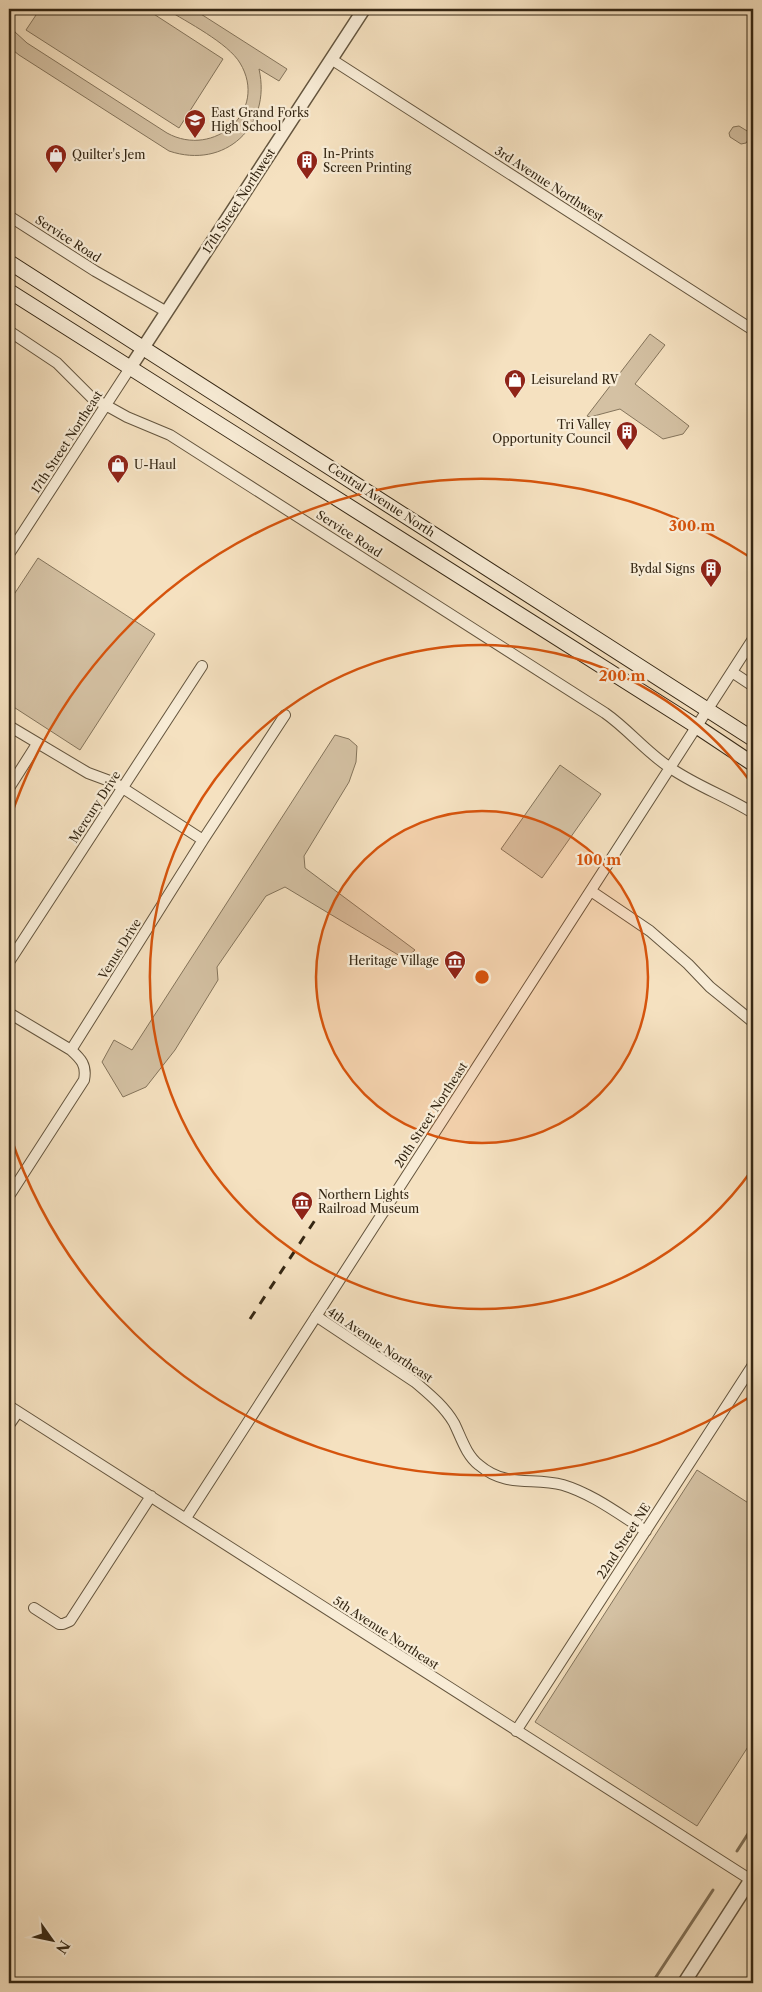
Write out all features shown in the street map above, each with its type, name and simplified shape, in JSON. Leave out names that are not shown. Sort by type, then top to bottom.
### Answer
[{"type":"main road","name":"Central Avenue North","points":[[9,262],[708,708],[753,739]]},
{"type":"main road","name":"Central Avenue North","points":[[9,291],[753,764]]},
{"type":"street","name":"17th Street Northwest","points":[[130,368],[364,9]]},
{"type":"street","name":"3rd Avenue Northwest","points":[[331,59],[753,330]]},
{"type":"street","name":"Service Road","points":[[9,216],[95,271],[167,312]]},
{"type":"street","name":"Service Road","points":[[9,331],[57,363],[68,372],[84,392],[134,420],[170,434],[623,726],[648,752],[670,768],[691,781],[725,796],[753,813]]},
{"type":"street","name":"17th Street Northeast","points":[[9,554],[130,368]]},
{"type":"street","name":"20th Street Northeast","points":[[186,1518],[753,640]]},
{"type":"street","name":"Mercury Drive","points":[[9,962],[202,666]]},
{"type":"street","points":[[732,672],[753,686]]},
{"type":"street","name":"Venus Drive","points":[[71,1050],[285,715]]},
{"type":"street","points":[[9,726],[88,774],[109,780],[204,840]]},
{"type":"street","points":[[9,788],[37,744]]},
{"type":"street","points":[[591,891],[650,931],[688,964],[710,987],[753,1022]]},
{"type":"street","points":[[9,1013],[71,1050],[85,1066],[84,1080],[9,1196]]},
{"type":"street","name":"4th Avenue Northeast","points":[[316,1316],[429,1393],[442,1406],[453,1422],[468,1453],[478,1465],[507,1480],[562,1485],[599,1502],[646,1531]]},
{"type":"street","name":"22nd Street NE","points":[[516,1731],[753,1365]]},
{"type":"street","points":[[9,1425],[13,1409]]},
{"type":"street","name":"5th Avenue Northeast","points":[[13,1409],[516,1731],[752,1878]]},
{"type":"street","points":[[34,1608],[59,1624],[70,1621],[151,1496]]},
{"type":"street","points":[[684,1983],[752,1878]]},
{"type":"shaded area","points":[[40,9],[146,9],[223,59],[179,128],[26,30]]},
{"type":"shaded area","points":[[166,9],[193,9],[287,69],[279,81],[259,69],[261,90],[258,109],[251,125],[240,138],[226,148],[209,154],[189,155],[169,151],[9,47],[9,22],[15,32],[27,43],[167,133],[185,139],[202,140],[218,135],[232,126],[242,113],[247,98],[247,81],[240,63],[234,55],[217,41]]},
{"type":"shaded area","points":[[739,126],[752,134],[746,143],[741,144],[730,137],[729,133],[733,127]]},
{"type":"shaded area","points":[[650,334],[665,345],[635,384],[689,426],[683,434],[663,439],[620,409],[590,417],[587,416]]},
{"type":"shaded area","points":[[38,558],[155,634],[80,750],[9,704],[9,602]]},
{"type":"shaded area","points":[[335,735],[349,739],[357,746],[356,762],[349,782],[304,856],[305,868],[415,950],[405,959],[285,887],[266,896],[217,967],[218,980],[175,1050],[146,1087],[123,1097],[102,1062],[114,1040],[132,1050]]},
{"type":"shaded area","points":[[560,765],[601,794],[542,878],[501,849]]},
{"type":"shaded area","points":[[697,1470],[753,1506],[753,1739],[697,1826],[535,1722]]},
{"type":"waterway","points":[[737,1851],[753,1826]]},
{"type":"waterway","points":[[652,1983],[713,1890]]},
{"type":"railway","points":[[250,1319],[323,1208]]},
{"type":"place","name":"East Grand Forks High School","points":[[195,139]]},
{"type":"place","name":"Quilter's Jem","points":[[56,174]]},
{"type":"place","name":"In-Prints Screen Printing","points":[[307,180]]},
{"type":"place","name":"Leisureland RV","points":[[515,399]]},
{"type":"place","name":"Tri Valley Opportunity Council","points":[[627,451]]},
{"type":"place","name":"U-Haul","points":[[118,484]]},
{"type":"place","name":"Bydal Signs","points":[[711,588]]},
{"type":"place","name":"Heritage Village","points":[[455,980]]},
{"type":"place","name":"Northern Lights Railroad Museum","points":[[302,1221]]}]
